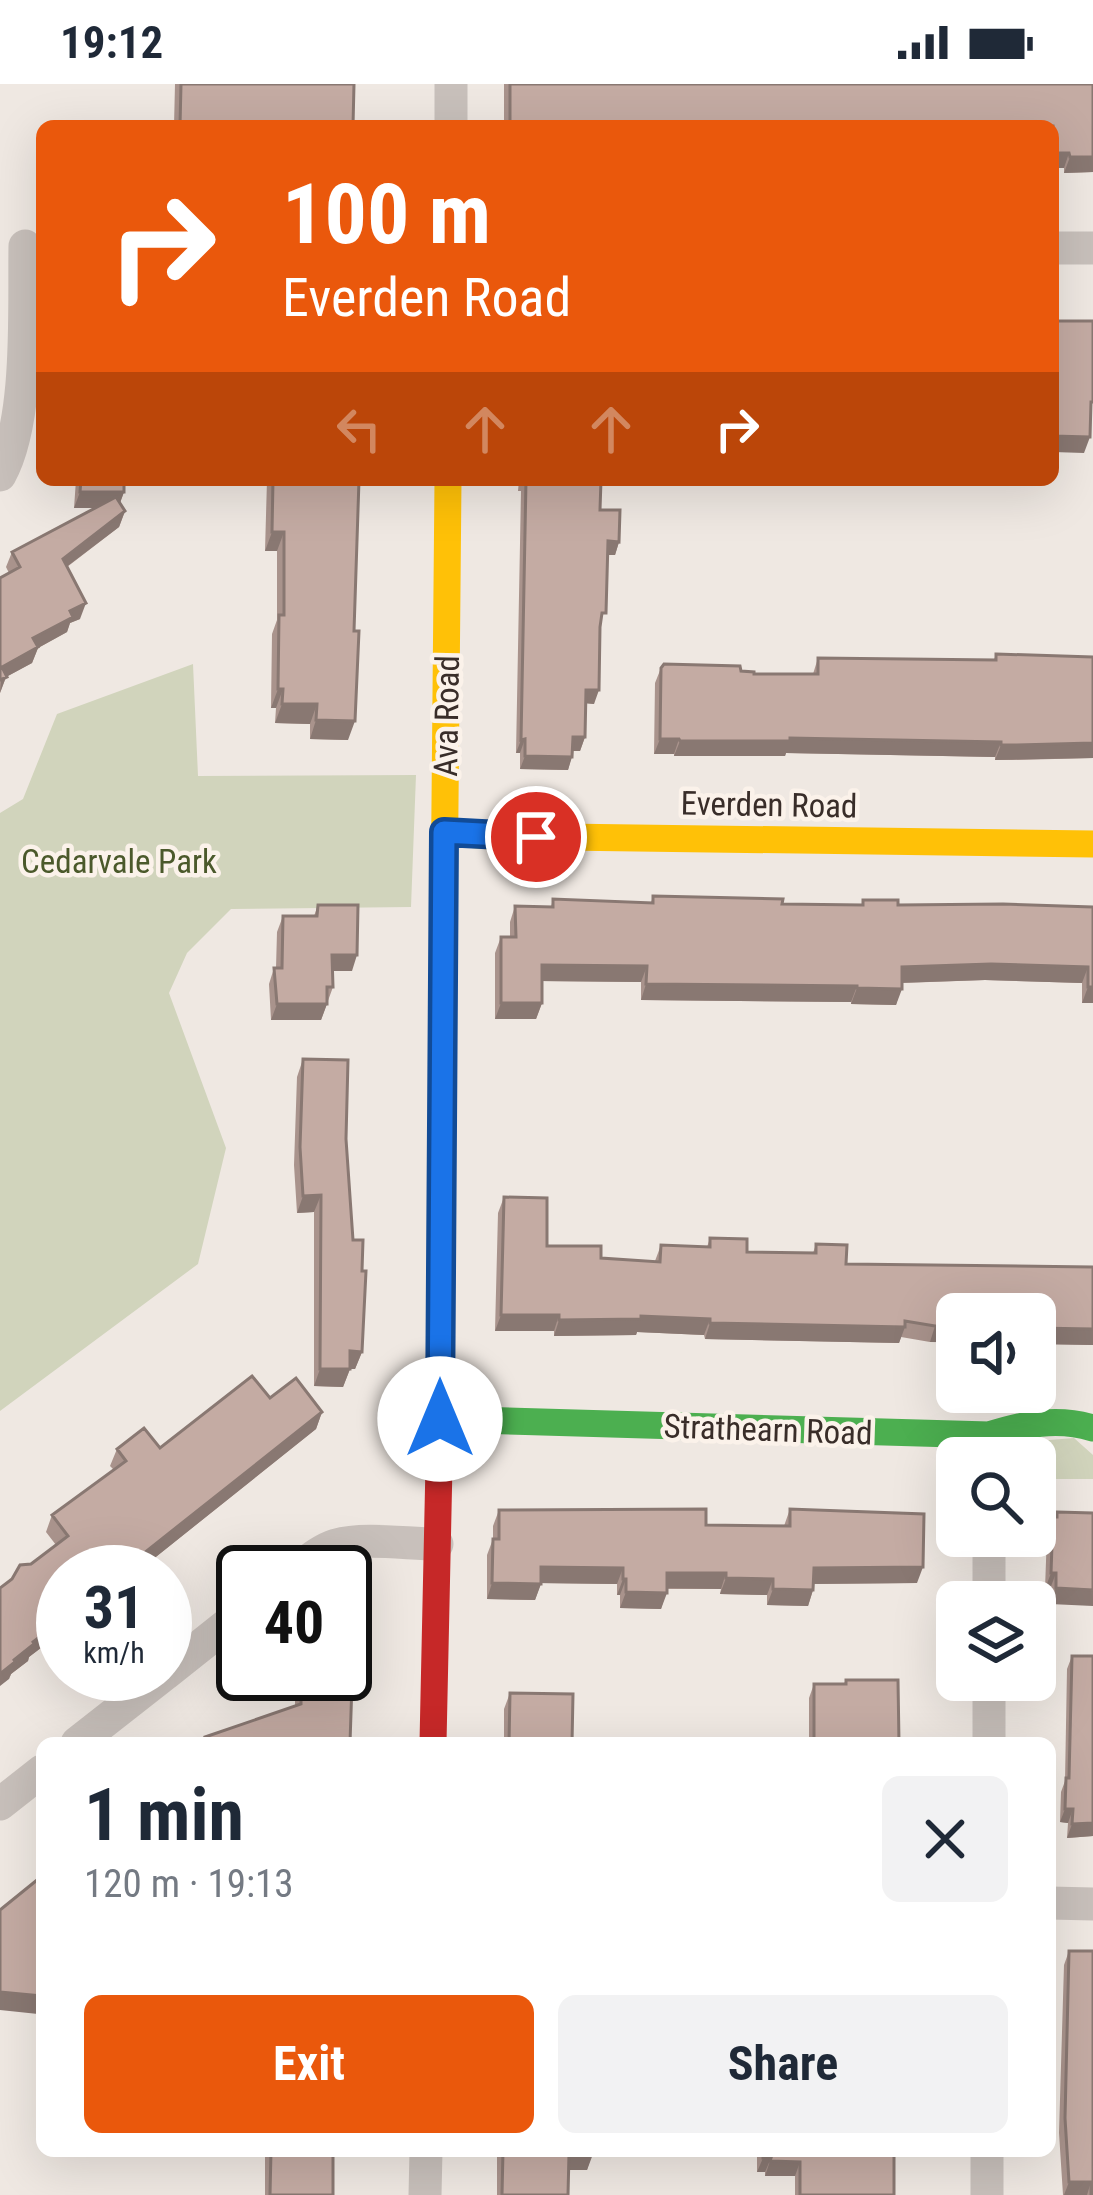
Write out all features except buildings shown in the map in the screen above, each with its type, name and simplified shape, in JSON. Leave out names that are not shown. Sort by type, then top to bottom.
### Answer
[{"type":"street","points":[[451,120],[452,84]]},
{"type":"street","points":[[0,475],[15,437],[20,399],[22,246]]},
{"type":"street","points":[[1059,248],[1093,248]]},
{"type":"street","name":"Ava Road","points":[[433,1737],[448,486]]},
{"type":"street","name":"Everden Road","points":[[444,832],[1093,844]]},
{"type":"street","name":"Strathearn Road","points":[[440,1419],[936,1444]]},
{"type":"street","name":"Strathearn Road","points":[[1003,1437],[1019,1425],[1053,1421],[1093,1429]]},
{"type":"street","points":[[340,1545],[437,1544]]},
{"type":"street","points":[[192,1653],[216,1633]]},
{"type":"street","points":[[85,1737],[131,1701]]},
{"type":"street","points":[[989,1701],[989,1737]]},
{"type":"street","points":[[0,1804],[36,1776]]},
{"type":"street","points":[[1056,1904],[1093,1904]]},
{"type":"street","points":[[425,2195],[426,2157]]},
{"type":"street","points":[[987,2157],[987,2195]]},
{"type":"green space","name":"Cedarvale Park","points":[[193,664],[198,776],[416,775],[411,907],[231,909],[187,953],[169,993],[226,1148],[198,1264],[0,1411],[0,813],[23,799],[57,714]]},
{"type":"green space","points":[[1074,1438],[1093,1455],[1093,1479],[1056,1479],[1056,1439]]},
{"type":"traffic: fast","points":[[440,1419],[989,1435],[1041,1423],[1093,1428]]},
{"type":"traffic: slow","points":[[443,1018],[448,486]]},
{"type":"traffic: slow","points":[[444,832],[1093,844]]},
{"type":"traffic: jam","points":[[433,1737],[443,1018]]},
{"type":"route","points":[[440,1419],[444,832],[536,837]]}]
